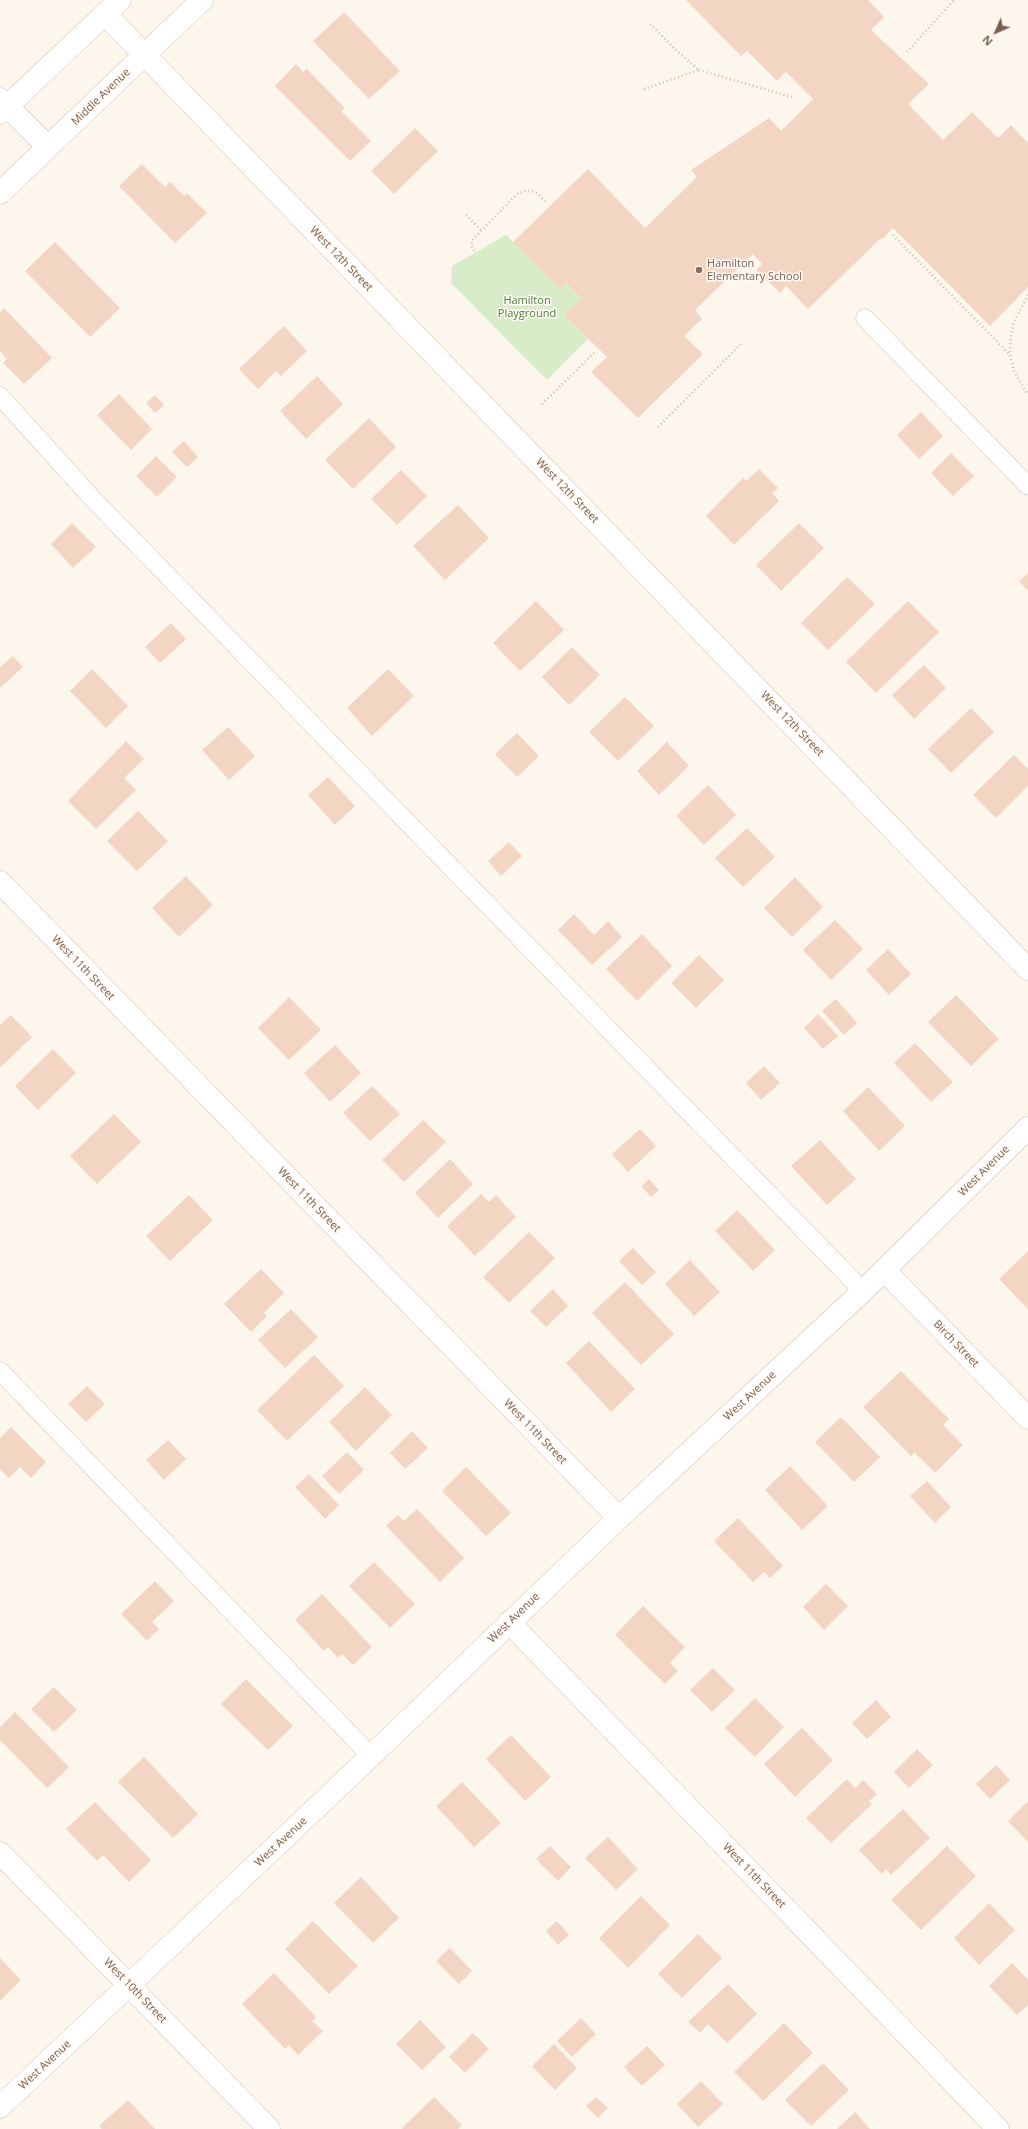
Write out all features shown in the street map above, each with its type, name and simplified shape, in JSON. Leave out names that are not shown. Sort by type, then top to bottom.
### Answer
[{"type":"street","name":"Middle Avenue","points":[[0,193],[202,0]]},
{"type":"street","name":"West 12th Street","points":[[113,7],[144,55],[1028,969]]},
{"type":"street","points":[[48,147],[2,106],[113,7]]},
{"type":"street","name":"West 11th Street","points":[[0,882],[618,1518]]},
{"type":"street","name":"West Avenue","points":[[0,2107],[130,1986],[618,1518],[863,1291],[1028,1128]]},
{"type":"street","name":"Birch Street","points":[[884,1270],[1028,1418]]},
{"type":"street","name":"West 11th Street","points":[[509,1622],[998,2129]]},
{"type":"street","name":"West 10th Street","points":[[0,1853],[269,2129]]},
{"type":"lane","points":[[865,318],[1028,486]]},
{"type":"lane","points":[[0,396],[92,498],[863,1291]]},
{"type":"lane","points":[[0,1371],[371,1756]]},
{"type":"path","points":[[907,52],[954,0]]},
{"type":"path","points":[[650,24],[698,70],[795,98]]},
{"type":"path","points":[[644,89],[698,70]]},
{"type":"path","points":[[474,251],[471,245],[473,239],[517,194],[527,190],[537,193],[546,202]]},
{"type":"path","points":[[466,215],[481,230]]},
{"type":"path","points":[[893,235],[1010,355]]},
{"type":"path","points":[[1028,295],[1014,322],[1011,335],[1010,355],[1014,371],[1028,395]]},
{"type":"path","points":[[658,426],[743,342]]},
{"type":"path","points":[[542,404],[596,351]]},
{"type":"green space","name":"Hamilton Playground","points":[[506,235],[560,289],[566,283],[581,298],[564,315],[588,339],[547,380],[451,283],[452,266]]},
{"type":"building","points":[[686,0],[868,0],[884,17],[871,30],[929,84],[908,104],[943,140],[972,112],[998,138],[1011,125],[1028,143],[1028,287],[990,326],[893,228],[808,309],[786,286],[780,293],[756,270],[762,264],[753,254],[695,310],[702,319],[684,336],[703,354],[638,418],[591,372],[607,357],[564,315],[581,298],[566,283],[560,289],[513,242],[588,169],[645,228],[697,177],[691,170],[769,118],[781,131],[813,99],[786,72],[777,81],[747,51],[741,56]]},
{"type":"building","points":[[344,12],[400,71],[369,99],[313,41]]},
{"type":"building","points":[[296,64],[303,72],[307,69],[345,108],[341,111],[371,141],[350,161],[275,86]]},
{"type":"building","points":[[415,128],[438,151],[394,194],[371,171]]},
{"type":"building","points":[[142,164],[165,187],[170,182],[184,196],[187,193],[207,213],[175,243],[119,186]]},
{"type":"building","points":[[55,242],[120,308],[90,337],[25,271]]},
{"type":"building","points":[[4,308],[52,358],[24,384],[3,363],[7,359],[0,351],[0,313]]},
{"type":"building","points":[[284,326],[307,351],[281,376],[276,371],[258,389],[239,369]]},
{"type":"building","points":[[317,376],[343,404],[306,439],[280,411]]},
{"type":"building","points":[[119,394],[152,429],[131,450],[97,415]]},
{"type":"building","points":[[155,395],[164,405],[155,413],[146,403]]},
{"type":"building","points":[[921,412],[943,436],[919,459],[897,435]]},
{"type":"building","points":[[369,418],[396,447],[353,489],[325,460]]},
{"type":"building","points":[[184,441],[198,457],[187,467],[172,452]]},
{"type":"building","points":[[951,453],[974,476],[953,496],[931,473]]},
{"type":"building","points":[[156,456],[177,477],[157,497],[136,476]]},
{"type":"building","points":[[759,469],[778,488],[772,493],[779,501],[734,545],[706,516],[743,478],[746,481]]},
{"type":"building","points":[[401,470],[427,496],[397,525],[371,499]]},
{"type":"building","points":[[458,505],[489,538],[445,580],[413,546]]},
{"type":"building","points":[[72,523],[96,547],[73,568],[51,544]]},
{"type":"building","points":[[799,523],[824,548],[781,591],[756,565]]},
{"type":"building","points":[[1028,573],[1028,591],[1019,581]]},
{"type":"building","points":[[847,577],[875,604],[828,650],[801,623]]},
{"type":"building","points":[[536,601],[564,630],[520,671],[493,643]]},
{"type":"building","points":[[908,601],[939,632],[876,693],[846,662]]},
{"type":"building","points":[[171,623],[186,639],[160,663],[145,647]]},
{"type":"building","points":[[572,647],[600,675],[569,705],[542,677]]},
{"type":"building","points":[[13,656],[23,667],[0,688],[0,667]]},
{"type":"building","points":[[924,665],[946,688],[914,719],[892,695]]},
{"type":"building","points":[[92,669],[128,706],[106,728],[70,691]]},
{"type":"building","points":[[388,669],[414,696],[372,736],[347,708]]},
{"type":"building","points":[[625,697],[654,726],[618,761],[589,732]]},
{"type":"building","points":[[971,708],[994,732],[951,773],[928,749]]},
{"type":"building","points":[[228,727],[255,756],[229,780],[202,750]]},
{"type":"building","points":[[517,733],[539,756],[517,777],[495,754]]},
{"type":"building","points":[[126,741],[144,759],[124,778],[136,790],[96,829],[68,801]]},
{"type":"building","points":[[667,742],[689,766],[659,795],[637,771]]},
{"type":"building","points":[[1014,755],[1028,769],[1028,786],[996,818],[973,795]]},
{"type":"building","points":[[328,777],[355,806],[335,825],[308,795]]},
{"type":"building","points":[[708,785],[736,815],[704,845],[676,816]]},
{"type":"building","points":[[138,811],[168,841],[137,871],[107,841]]},
{"type":"building","points":[[747,828],[775,857],[743,887],[715,858]]},
{"type":"building","points":[[509,842],[522,856],[501,876],[488,861]]},
{"type":"building","points":[[186,876],[213,905],[179,937],[152,908]]},
{"type":"building","points":[[795,877],[823,907],[792,937],[764,908]]},
{"type":"building","points":[[574,914],[594,935],[608,921],[622,937],[592,965],[558,930]]},
{"type":"building","points":[[835,920],[863,949],[831,980],[803,950]]},
{"type":"building","points":[[642,934],[672,966],[637,1001],[606,969]]},
{"type":"building","points":[[888,949],[911,974],[889,995],[866,970]]},
{"type":"building","points":[[699,955],[724,980],[696,1008],[671,983]]},
{"type":"building","points":[[956,995],[999,1039],[971,1066],[928,1022]]},
{"type":"building","points":[[289,997],[321,1030],[289,1060],[258,1028]]},
{"type":"building","points":[[836,999],[857,1023],[844,1035],[822,1011]]},
{"type":"building","points":[[818,1014],[838,1036],[823,1049],[804,1028]]},
{"type":"building","points":[[11,1015],[32,1037],[0,1068],[0,1025]]},
{"type":"building","points":[[915,1043],[953,1082],[931,1102],[894,1063]]},
{"type":"building","points":[[335,1045],[361,1073],[330,1102],[304,1073]]},
{"type":"building","points":[[53,1049],[76,1073],[38,1110],[15,1086]]},
{"type":"building","points":[[764,1066],[780,1083],[761,1100],[746,1083]]},
{"type":"building","points":[[372,1086],[400,1114],[370,1141],[343,1113]]},
{"type":"building","points":[[868,1087],[905,1126],[879,1151],[843,1111]]},
{"type":"building","points":[[114,1114],[141,1142],[97,1184],[70,1156]]},
{"type":"building","points":[[423,1120],[446,1142],[404,1182],[382,1160]]},
{"type":"building","points":[[640,1129],[656,1146],[628,1172],[612,1154]]},
{"type":"building","points":[[820,1140],[856,1179],[827,1205],[791,1166]]},
{"type":"building","points":[[450,1159],[473,1184],[438,1218],[415,1193]]},
{"type":"building","points":[[649,1179],[659,1190],[651,1197],[641,1186]]},
{"type":"building","points":[[481,1194],[489,1202],[496,1195],[516,1217],[475,1256],[447,1226]]},
{"type":"building","points":[[189,1195],[213,1220],[170,1261],[146,1236]]},
{"type":"building","points":[[737,1210],[775,1250],[753,1271],[715,1231]]},
{"type":"building","points":[[529,1232],[555,1258],[509,1303],[483,1277]]},
{"type":"building","points":[[633,1248],[656,1272],[642,1285],[619,1261]]},
{"type":"building","points":[[1028,1251],[1028,1309],[999,1279]]},
{"type":"building","points":[[690,1260],[720,1292],[694,1316],[665,1284]]},
{"type":"building","points":[[261,1269],[284,1293],[264,1313],[267,1316],[251,1332],[224,1304]]},
{"type":"building","points":[[625,1282],[674,1334],[641,1365],[592,1313]]},
{"type":"building","points":[[553,1289],[568,1306],[546,1327],[530,1311]]},
{"type":"building","points":[[291,1309],[318,1337],[285,1368],[258,1340]]},
{"type":"building","points":[[589,1341],[635,1389],[611,1412],[566,1363]]},
{"type":"building","points":[[314,1355],[344,1386],[287,1441],[257,1410]]},
{"type":"building","points":[[901,1371],[949,1419],[943,1425],[963,1445],[935,1473],[914,1452],[911,1456],[863,1407]]},
{"type":"building","points":[[87,1386],[105,1404],[86,1422],[68,1404]]},
{"type":"building","points":[[365,1387],[392,1415],[356,1451],[329,1422]]},
{"type":"building","points":[[841,1417],[880,1457],[854,1482],[815,1442]]},
{"type":"building","points":[[11,1427],[46,1462],[31,1478],[20,1467],[9,1478],[0,1469],[0,1438]]},
{"type":"building","points":[[412,1431],[428,1448],[405,1469],[390,1453]]},
{"type":"building","points":[[168,1440],[186,1459],[164,1480],[146,1460]]},
{"type":"building","points":[[347,1452],[364,1470],[339,1494],[322,1476]]},
{"type":"building","points":[[790,1466],[828,1506],[802,1530],[765,1490]]},
{"type":"building","points":[[466,1467],[511,1513],[486,1536],[442,1491]]},
{"type":"building","points":[[309,1474],[339,1505],[325,1519],[295,1487]]},
{"type":"building","points":[[927,1481],[951,1507],[935,1523],[910,1496]]},
{"type":"building","points":[[417,1509],[464,1558],[440,1582],[386,1526],[398,1515],[404,1521]]},
{"type":"building","points":[[738,1518],[783,1566],[770,1578],[764,1572],[753,1582],[714,1541]]},
{"type":"building","points":[[374,1562],[415,1604],[390,1628],[349,1586]]},
{"type":"building","points":[[155,1581],[174,1601],[152,1622],[159,1629],[147,1641],[121,1614]]},
{"type":"building","points":[[826,1584],[848,1606],[824,1630],[803,1607]]},
{"type":"building","points":[[322,1594],[372,1647],[353,1665],[342,1654],[338,1658],[328,1647],[324,1651],[295,1620]]},
{"type":"building","points":[[643,1606],[685,1647],[670,1663],[678,1671],[665,1684],[615,1635]]},
{"type":"building","points":[[713,1668],[735,1690],[712,1712],[690,1690]]},
{"type":"building","points":[[246,1679],[293,1726],[268,1750],[221,1704]]},
{"type":"building","points":[[54,1687],[77,1710],[54,1732],[31,1709]]},
{"type":"building","points":[[755,1698],[784,1727],[755,1757],[725,1728]]},
{"type":"building","points":[[876,1700],[891,1717],[867,1739],[852,1723]]},
{"type":"building","points":[[15,1712],[69,1767],[47,1788],[0,1740],[0,1727]]},
{"type":"building","points":[[802,1728],[833,1760],[795,1797],[764,1764]]},
{"type":"building","points":[[511,1735],[551,1777],[525,1801],[486,1759]]},
{"type":"building","points":[[917,1749],[933,1765],[909,1788],[894,1772]]},
{"type":"building","points":[[144,1757],[198,1814],[173,1838],[118,1782]]},
{"type":"building","points":[[996,1765],[1010,1780],[990,1799],[976,1784]]},
{"type":"building","points":[[847,1779],[855,1788],[863,1780],[877,1794],[869,1801],[872,1804],[831,1843],[806,1818]]},
{"type":"building","points":[[462,1782],[501,1823],[474,1847],[436,1806]]},
{"type":"building","points":[[1028,1801],[1028,1842],[1008,1821]]},
{"type":"building","points":[[95,1802],[151,1860],[129,1882],[103,1855],[97,1861],[66,1829]]},
{"type":"building","points":[[903,1809],[930,1838],[891,1875],[886,1869],[882,1874],[859,1850]]},
{"type":"building","points":[[608,1837],[638,1869],[616,1890],[585,1858]]},
{"type":"building","points":[[550,1846],[571,1867],[558,1881],[536,1859]]},
{"type":"building","points":[[947,1846],[976,1876],[921,1930],[891,1900]]},
{"type":"building","points":[[361,1877],[399,1918],[373,1943],[334,1903]]},
{"type":"building","points":[[641,1896],[670,1925],[628,1968],[599,1938]]},
{"type":"building","points":[[989,1903],[1015,1930],[979,1965],[954,1938]]},
{"type":"building","points":[[313,1921],[358,1966],[329,1994],[285,1949]]},
{"type":"building","points":[[557,1921],[569,1935],[558,1945],[546,1931]]},
{"type":"building","points":[[698,1934],[722,1958],[682,1998],[658,1974]]},
{"type":"building","points":[[450,1948],[472,1971],[459,1984],[436,1961]]},
{"type":"building","points":[[0,1958],[21,1980],[0,2001]]},
{"type":"building","points":[[1012,1963],[1028,1980],[1028,2005],[1017,2015],[989,1986]]},
{"type":"building","points":[[274,1973],[316,2017],[312,2021],[323,2031],[298,2055],[289,2045],[285,2049],[242,2004]]},
{"type":"building","points":[[728,1984],[757,2014],[727,2043],[708,2024],[700,2033],[688,2022]]},
{"type":"building","points":[[581,2018],[596,2034],[572,2057],[557,2041]]},
{"type":"building","points":[[420,2020],[446,2047],[422,2070],[396,2044]]},
{"type":"building","points":[[784,2023],[813,2053],[763,2101],[734,2072]]},
{"type":"building","points":[[473,2033],[489,2049],[465,2073],[449,2057]]},
{"type":"building","points":[[554,2044],[577,2068],[555,2090],[532,2066]]},
{"type":"building","points":[[647,2046],[665,2065],[642,2086],[624,2067]]},
{"type":"building","points":[[823,2063],[849,2090],[811,2126],[785,2100]]},
{"type":"building","points":[[701,2081],[723,2104],[698,2127],[677,2104]]},
{"type":"building","points":[[434,2097],[462,2125],[458,2129],[402,2128]]},
{"type":"building","points":[[596,2097],[608,2108],[598,2118],[586,2106]]},
{"type":"building","points":[[128,2100],[155,2129],[102,2129],[99,2126]]},
{"type":"building","points":[[855,2112],[870,2129],[837,2129]]},
{"type":"place","name":"Hamilton Elementary School","points":[[699,270]]}]
